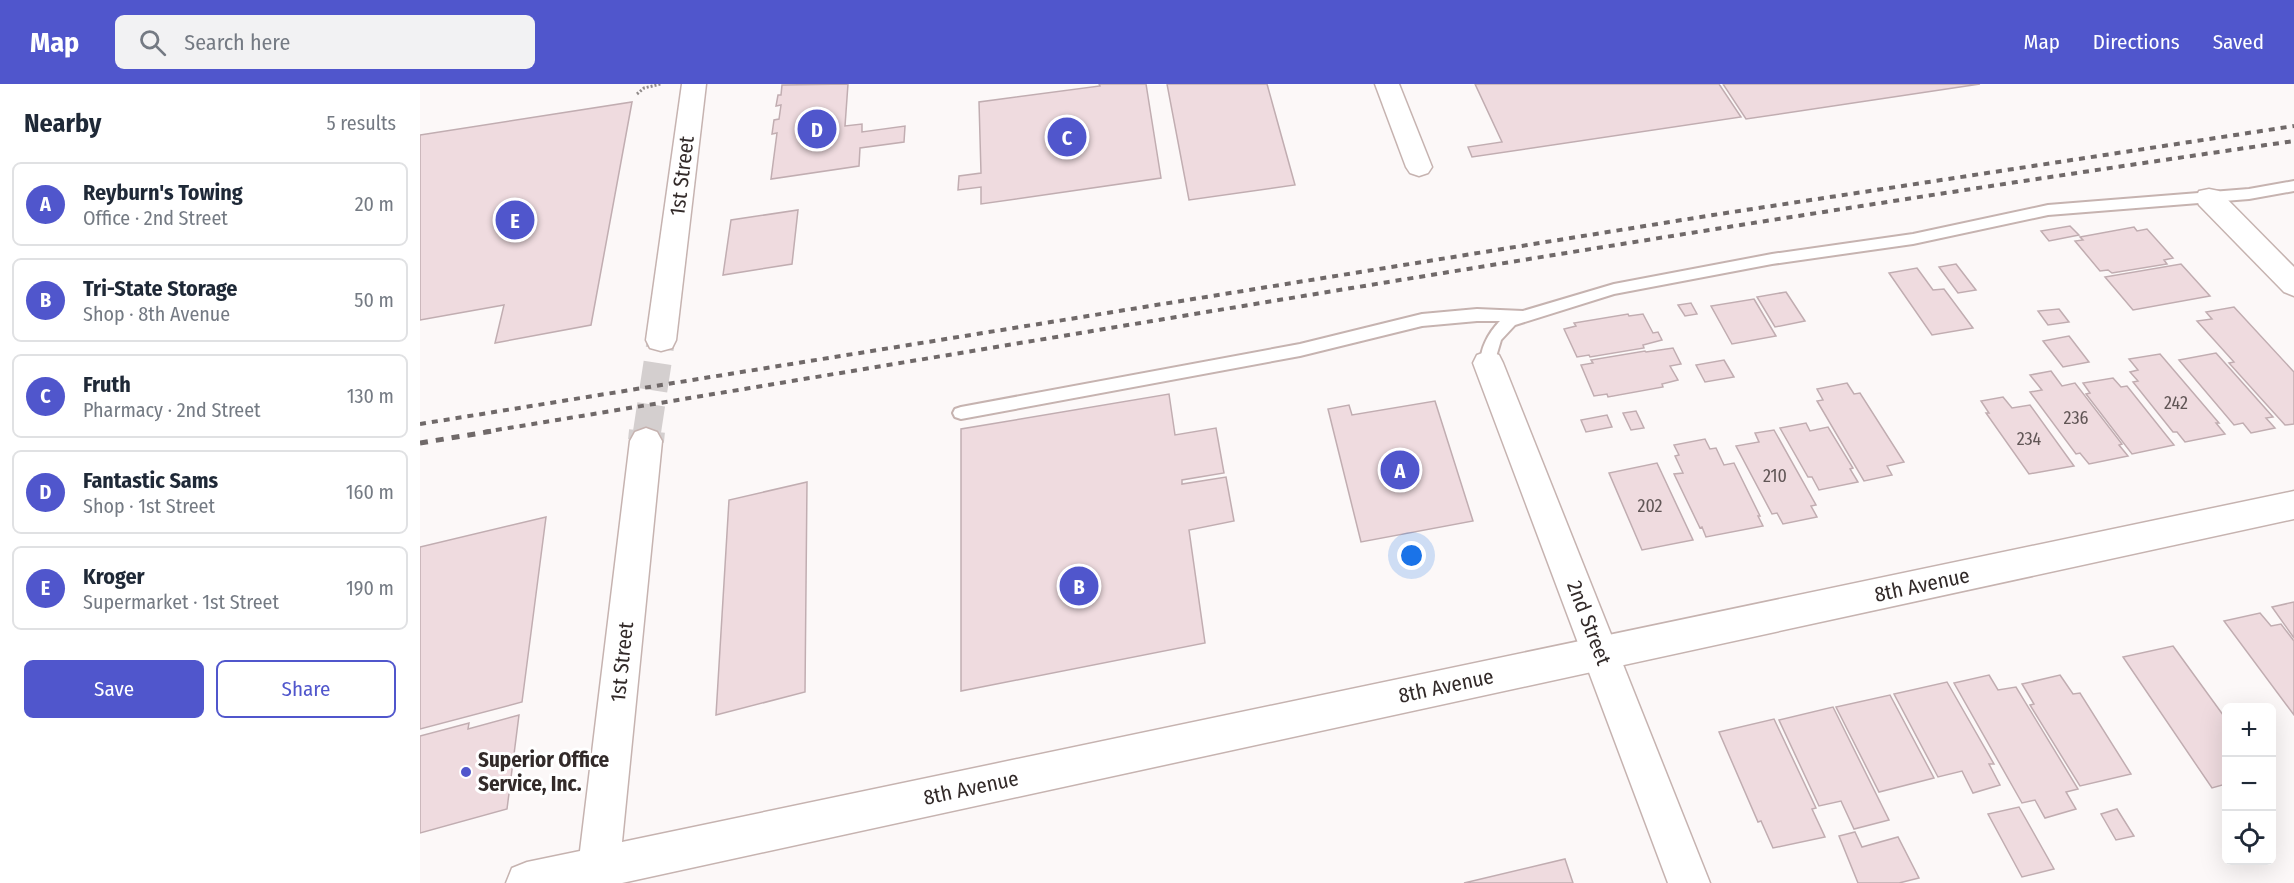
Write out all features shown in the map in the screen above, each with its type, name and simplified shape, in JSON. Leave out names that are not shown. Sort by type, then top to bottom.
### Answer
[{"type":"street","name":"1st Street","points":[[661,340],[693,84]]},
{"type":"street","points":[[1387,84],[1419,167]]},
{"type":"street","points":[[2209,198],[2294,285]]},
{"type":"street","name":"2nd Street","points":[[1488,363],[1689,883]]},
{"type":"street","name":"1st Street","points":[[598,875],[646,441]]},
{"type":"street","name":"8th Avenue","points":[[527,883],[598,875],[1601,653],[2294,505]]},
{"type":"lane","points":[[1488,363],[1490,349],[1500,328],[1520,316],[1614,289],[1772,260],[1913,239],[2048,210],[2209,198],[2294,186]]},
{"type":"lane","points":[[961,413],[1300,350],[1422,320],[1478,315],[1520,316]]},
{"type":"path","points":[[637,94],[644,88],[661,84]]},
{"type":"building","points":[[848,84],[845,126],[862,124],[862,132],[905,126],[904,142],[860,148],[859,166],[771,179],[777,133],[772,134],[774,120],[779,119],[781,105],[776,106],[782,85]]},
{"type":"building","points":[[1099,84],[1146,84],[1161,178],[981,204],[981,187],[958,190],[959,176],[981,173],[979,102],[1100,86]]},
{"type":"building","points":[[1167,84],[1267,84],[1295,185],[1189,200]]},
{"type":"building","points":[[1475,84],[1719,84],[1741,117],[1472,157],[1468,147],[1502,142]]},
{"type":"building","points":[[1723,84],[1980,84],[1746,119]]},
{"type":"building","points":[[632,102],[591,325],[495,343],[504,305],[420,320],[420,135]]},
{"type":"building","points":[[798,210],[792,264],[723,275],[731,220]]},
{"type":"building","points":[[2070,226],[2079,235],[2049,241],[2041,231]]},
{"type":"building","points":[[2134,227],[2137,231],[2147,229],[2173,258],[2164,260],[2167,264],[2112,273],[2108,270],[2100,271],[2075,241],[2083,240],[2080,237]]},
{"type":"building","points":[[1956,264],[1976,290],[1958,293],[1939,267]]},
{"type":"building","points":[[2181,264],[2210,296],[2133,310],[2105,277]]},
{"type":"building","points":[[1917,268],[1933,290],[1944,289],[1973,328],[1932,335],[1889,273]]},
{"type":"building","points":[[1786,292],[1805,321],[1775,327],[1757,297]]},
{"type":"building","points":[[1754,299],[1776,336],[1732,344],[1711,306]]},
{"type":"building","points":[[1691,303],[1697,314],[1685,316],[1678,305]]},
{"type":"building","points":[[2234,307],[2294,372],[2294,424],[2285,425],[2229,363],[2234,362],[2197,321],[2212,319],[2206,312]]},
{"type":"building","points":[[2059,309],[2069,322],[2048,325],[2038,311]]},
{"type":"building","points":[[1628,314],[1629,316],[1643,314],[1653,333],[1658,332],[1662,340],[1643,345],[1644,348],[1577,357],[1564,329],[1576,326],[1574,323]]},
{"type":"building","points":[[2069,336],[2089,362],[2063,367],[2043,341]]},
{"type":"building","points":[[1673,348],[1681,364],[1670,366],[1678,380],[1662,384],[1663,387],[1608,397],[1607,394],[1594,396],[1581,365],[1593,363],[1591,360]]},
{"type":"building","points":[[2216,353],[2273,417],[2266,418],[2275,428],[2251,433],[2243,423],[2234,425],[2179,360]]},
{"type":"building","points":[[2160,354],[2219,423],[2216,423],[2225,434],[2185,442],[2177,432],[2173,432],[2133,382],[2138,381],[2130,372],[2138,370],[2129,359]]},
{"type":"building","points":[[1724,360],[1734,377],[1705,382],[1696,365]]},
{"type":"building","points":[[2051,371],[2062,386],[2075,383],[2122,444],[2119,445],[2128,456],[2089,464],[2080,453],[2076,454],[2030,392],[2042,390],[2030,375]]},
{"type":"building","points":[[2113,378],[2121,387],[2127,386],[2174,445],[2132,454],[2086,394],[2090,393],[2083,383]]},
{"type":"building","points":[[1847,383],[1854,394],[1860,393],[1904,462],[1887,466],[1892,475],[1864,481],[1817,401],[1823,400],[1817,389]]},
{"type":"building","points":[[1169,394],[1175,435],[1216,428],[1224,473],[1182,480],[1182,484],[1226,477],[1234,521],[1189,530],[1205,643],[961,691],[961,429]]},
{"type":"building","points":[[2003,397],[2012,408],[2030,405],[2074,466],[2029,474],[1986,413],[1989,413],[1981,401]]},
{"type":"building","points":[[1435,401],[1473,521],[1361,542],[1328,409],[1349,405],[1352,415]]},
{"type":"building","points":[[1636,411],[1644,428],[1631,430],[1623,413]]},
{"type":"building","points":[[1607,415],[1612,427],[1586,432],[1581,420]]},
{"type":"building","points":[[1806,423],[1810,431],[1828,427],[1853,468],[1850,469],[1858,482],[1819,490],[1812,477],[1808,477],[1780,428]]},
{"type":"building","points":[[1774,430],[1816,505],[1811,506],[1817,517],[1783,524],[1777,513],[1772,514],[1736,446],[1759,442],[1755,433]]},
{"type":"building","points":[[1705,439],[1710,449],[1716,448],[1724,465],[1734,463],[1763,526],[1706,537],[1702,527],[1700,528],[1674,474],[1683,473],[1675,456],[1679,455],[1674,445]]},
{"type":"building","points":[[1657,463],[1693,540],[1642,550],[1609,473]]},
{"type":"building","points":[[807,482],[805,692],[716,715],[729,500]]},
{"type":"building","points":[[546,517],[522,702],[420,729],[420,547]]},
{"type":"building","points":[[2294,602],[2294,638],[2272,607]]},
{"type":"building","points":[[2260,613],[2271,626],[2281,624],[2294,641],[2294,715],[2224,621]]},
{"type":"building","points":[[2173,646],[2222,713],[2222,785],[2212,788],[2123,657]]},
{"type":"building","points":[[1989,675],[1998,690],[2016,687],[2078,789],[2066,792],[2076,809],[2045,818],[2035,800],[2022,803],[1954,683]]},
{"type":"building","points":[[2060,675],[2073,694],[2080,693],[2131,774],[2080,786],[2030,705],[2034,704],[2022,684]]},
{"type":"building","points":[[1947,682],[1994,764],[1989,764],[2000,785],[1973,793],[1962,771],[1938,777],[1894,694]]},
{"type":"building","points":[[1890,695],[1934,778],[1879,792],[1836,707]]},
{"type":"building","points":[[1833,707],[1889,820],[1854,829],[1841,801],[1819,806],[1779,720]]},
{"type":"building","name":"Superior Office Service, Inc.","points":[[519,715],[507,809],[420,833],[420,736],[469,723],[468,729]]},
{"type":"building","points":[[1774,719],[1816,808],[1812,809],[1825,837],[1773,848],[1761,821],[1758,822],[1719,732]]},
{"type":"building","points":[[2019,807],[2054,869],[2022,877],[1988,814]]},
{"type":"building","points":[[2117,809],[2134,836],[2116,840],[2101,814]]},
{"type":"building","points":[[1855,832],[1862,847],[1898,837],[1919,878],[1899,883],[1858,883],[1839,836]]},
{"type":"building","points":[[1565,859],[1573,883],[1464,883]]},
{"type":"tunnel","points":[[647,432],[661,340]]},
{"type":"tunnel","points":[[646,441],[647,431]]},
{"type":"railway","points":[[420,424],[1713,215],[2294,126]]},
{"type":"railway","points":[[484,432],[1614,245],[2294,141]]},
{"type":"railway","points":[[420,443],[493,431]]},
{"type":"place","name":"Fantastic Sams","points":[[817,129]]},
{"type":"place","name":"Fruth","points":[[1067,137]]},
{"type":"place","name":"Kroger","points":[[515,220]]},
{"type":"place","name":"Reyburn's Towing","points":[[1400,470]]},
{"type":"place","name":"Tri-State Storage","points":[[1079,586]]},
{"type":"place","name":"Superior Office Service, Inc.","points":[[466,772]]}]
